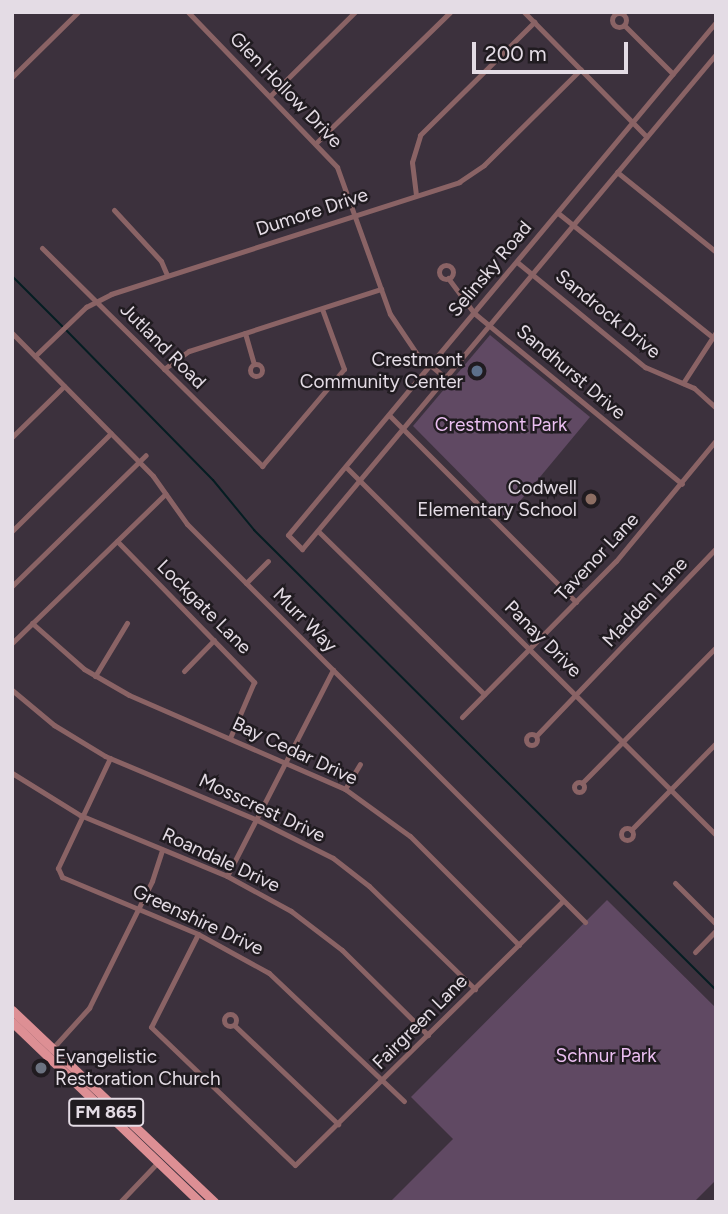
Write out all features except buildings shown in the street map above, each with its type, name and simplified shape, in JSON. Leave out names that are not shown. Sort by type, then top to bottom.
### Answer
[{"type":"main road","name":"FM 865","points":[[12,1010],[49,1052]]},
{"type":"main road","name":"FM 865","points":[[12,1022],[49,1052],[162,1158],[214,1202]]},
{"type":"main road","name":"FM 865","points":[[162,1158],[200,1202]]},
{"type":"street","points":[[12,77],[78,12]]},
{"type":"street","name":"Glen Hollow Drive","points":[[188,12],[317,142],[342,176],[381,289],[401,334],[430,366],[446,378]]},
{"type":"street","points":[[270,96],[355,12]]},
{"type":"street","points":[[317,142],[450,12]]},
{"type":"street","points":[[524,12],[647,137]]},
{"type":"street","points":[[416,195],[412,162],[420,135],[534,22]]},
{"type":"street","name":"Selinsky Road","points":[[716,22],[347,468],[288,535],[302,549],[716,54]]},
{"type":"street","points":[[624,25],[673,74]]},
{"type":"street","name":"Dumore Drive","points":[[35,356],[95,301],[167,275],[459,182],[478,169],[581,69]]},
{"type":"street","points":[[617,172],[716,252]]},
{"type":"street","points":[[114,210],[162,261],[167,275]]},
{"type":"street","points":[[558,213],[714,334],[683,383]]},
{"type":"street","name":"Jutland Road","points":[[42,248],[262,466],[344,369],[322,309]]},
{"type":"street","name":"Sandrock Drive","points":[[517,262],[645,367],[683,383],[716,408]]},
{"type":"street","name":"Sandhurst Drive","points":[[448,278],[474,313],[682,484]]},
{"type":"street","points":[[164,369],[189,351],[381,289]]},
{"type":"street","name":"Murr Way","points":[[12,333],[139,461],[187,524],[585,922]]},
{"type":"street","points":[[245,333],[254,364]]},
{"type":"street","points":[[13,435],[64,386]]},
{"type":"street","points":[[390,416],[576,602]]},
{"type":"street","points":[[12,531],[111,433]]},
{"type":"street","name":"Tavenor Lane","points":[[462,717],[576,602],[682,484],[716,440]]},
{"type":"street","points":[[12,586],[146,456]]},
{"type":"street","name":"Panay Drive","points":[[347,468],[716,835]]},
{"type":"street","points":[[12,643],[165,494]]},
{"type":"street","points":[[318,531],[484,694]]},
{"type":"street","name":"Lockgate Lane","points":[[117,541],[254,682],[230,738]]},
{"type":"street","name":"Madden Lane","points":[[536,736],[716,548]]},
{"type":"street","points":[[246,583],[268,561]]},
{"type":"street","points":[[95,676],[128,623]]},
{"type":"street","name":"Bay Cedar Drive","points":[[32,624],[95,676],[167,714],[287,761],[345,789],[410,836],[519,945]]},
{"type":"street","points":[[184,671],[214,640]]},
{"type":"street","points":[[583,783],[716,647]]},
{"type":"street","points":[[227,876],[333,670]]},
{"type":"street","name":"Mosscrest Drive","points":[[12,690],[54,726],[110,758],[314,846],[369,886],[475,989]]},
{"type":"street","points":[[631,830],[716,743]]},
{"type":"street","points":[[422,759],[428,753]]},
{"type":"street","points":[[82,816],[110,758]]},
{"type":"street","points":[[345,789],[360,764]]},
{"type":"street","name":"Roandale Drive","points":[[12,773],[82,816],[227,876],[325,935],[428,1035]]},
{"type":"street","name":"Greenshire Drive","points":[[82,816],[59,873],[198,934],[269,973],[404,1101]]},
{"type":"street","points":[[49,1052],[89,1008],[139,909],[162,850]]},
{"type":"street","points":[[675,883],[716,924]]},
{"type":"street","name":"Fairgreen Lane","points":[[198,934],[151,1027],[155,1035],[288,1161],[297,1163],[563,901]]},
{"type":"street","points":[[695,951],[716,930]]},
{"type":"street","points":[[234,1025],[338,1124]]},
{"type":"street","points":[[120,1202],[162,1158]]},
{"type":"green space","name":"Crestmont Park","points":[[490,335],[590,417],[505,519],[413,426]]},
{"type":"green space","name":"Schnur Park","points":[[607,900],[716,1008],[716,1180],[694,1202],[390,1202],[453,1139],[411,1097]]},
{"type":"waterway","points":[[12,276],[62,326]]},
{"type":"waterway","points":[[66,330],[213,480],[254,530],[716,990]]},
{"type":"place","name":"Crestmont Community Center","points":[[477,371]]},
{"type":"place","name":"Codwell Elementary School","points":[[591,499]]},
{"type":"place","name":"Evangelistic Restoration Church","points":[[41,1068]]}]
